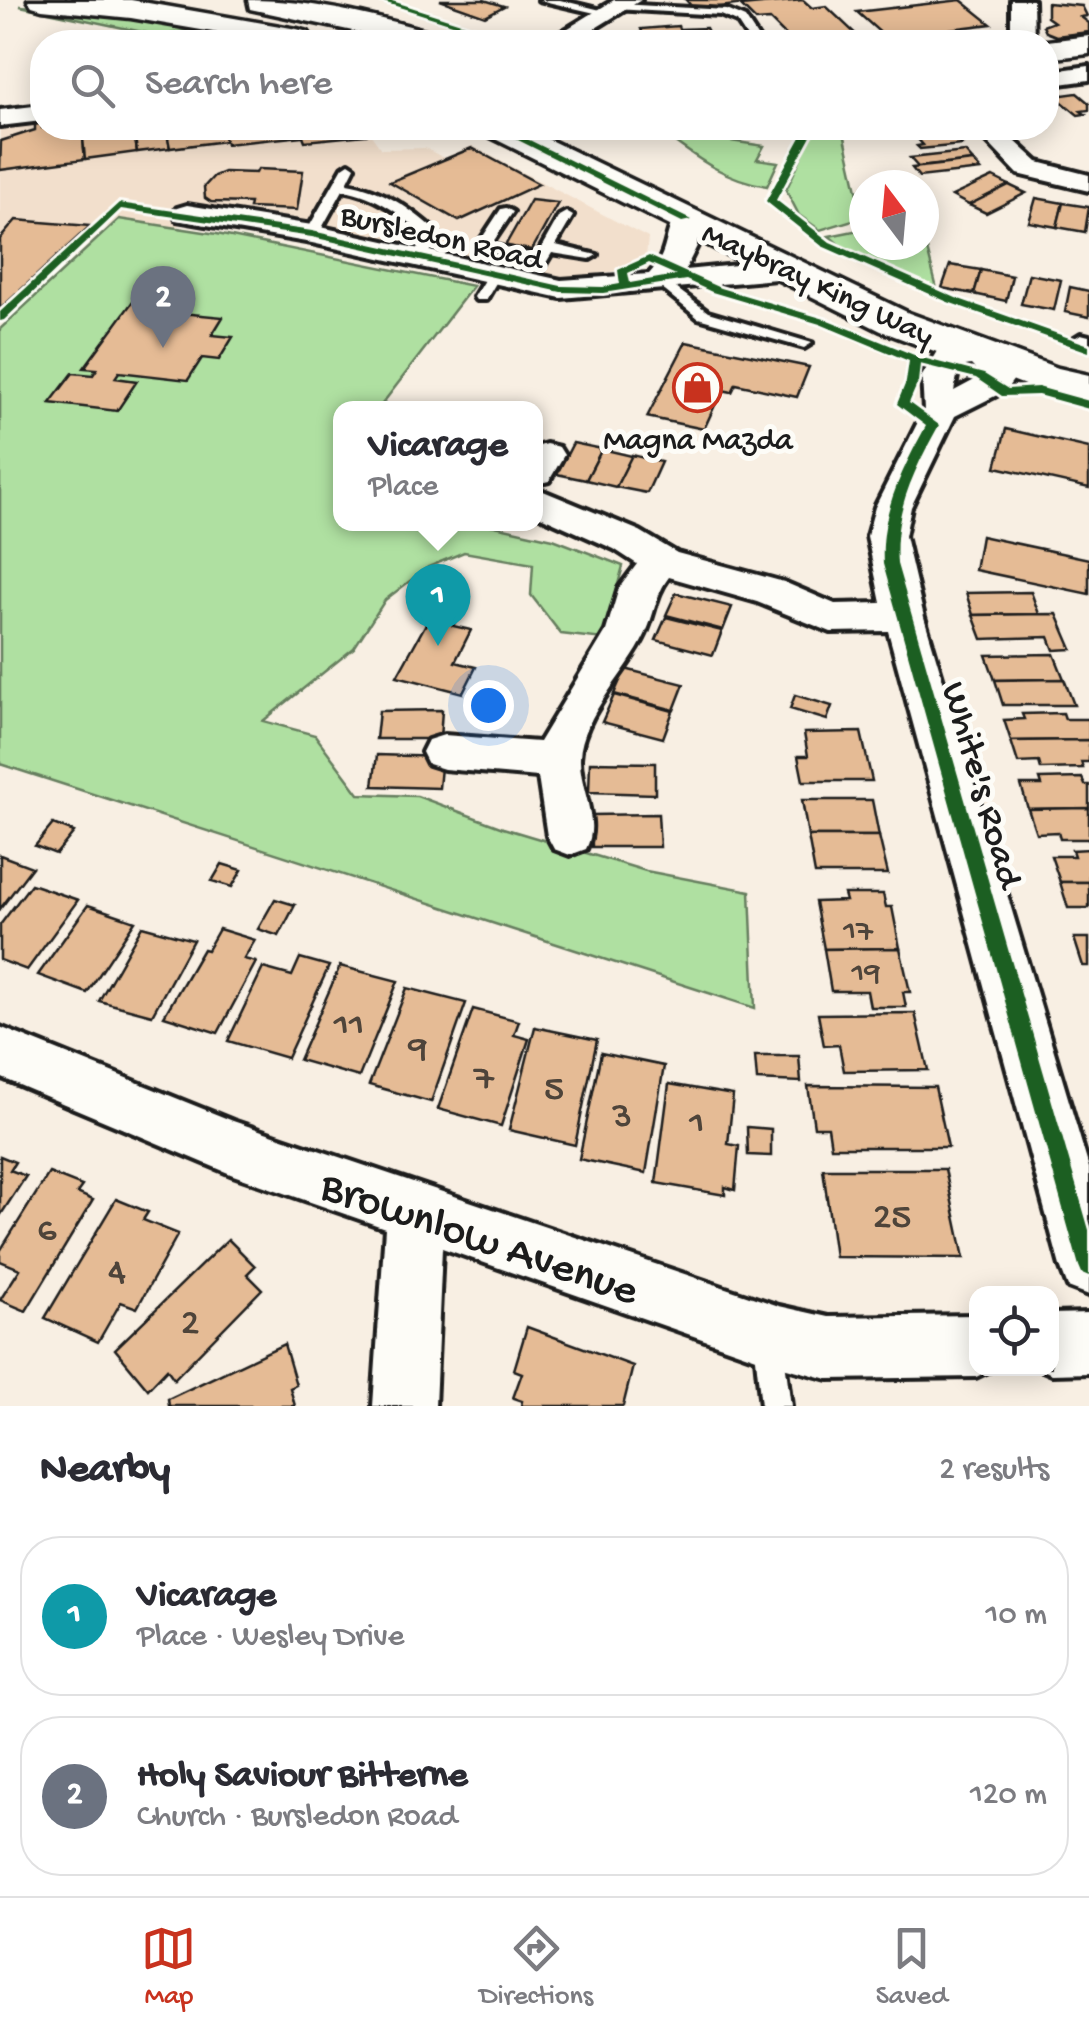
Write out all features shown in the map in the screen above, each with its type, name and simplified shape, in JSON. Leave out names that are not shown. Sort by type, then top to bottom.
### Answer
[{"type":"main road","points":[[42,0],[131,9],[248,30]]},
{"type":"main road","points":[[151,0],[274,30]]},
{"type":"main road","points":[[253,2],[358,30]]},
{"type":"main road","points":[[1059,48],[1089,45]]},
{"type":"main road","name":"Maybray King Way","points":[[523,140],[895,322],[985,343]]},
{"type":"main road","name":"Maybray King Way","points":[[589,140],[857,273],[985,343]]},
{"type":"main road","points":[[985,343],[1086,346]]},
{"type":"main road","points":[[985,343],[1089,388]]},
{"type":"street","points":[[1022,0],[1023,30]]},
{"type":"street","points":[[578,30],[619,7]]},
{"type":"street","points":[[1059,77],[1089,73]]},
{"type":"street","points":[[0,118],[30,114]]},
{"type":"street","points":[[999,140],[1028,168],[1089,184]]},
{"type":"street","name":"Bursledon Road","points":[[187,214],[312,234],[420,259],[487,286],[538,264],[560,289],[602,290],[660,280],[788,269]]},
{"type":"street","points":[[660,280],[685,244],[686,220]]},
{"type":"street","name":"White's Road","points":[[985,343],[1000,376],[993,384],[941,410],[894,507],[886,536],[904,617],[1089,1266]]},
{"type":"street","points":[[543,503],[627,540],[661,562],[770,592],[831,618],[904,617]]},
{"type":"street","points":[[570,836],[558,761],[562,736],[626,633],[639,588],[661,562]]},
{"type":"street","points":[[444,752],[558,761]]},
{"type":"street","name":"Brownlow Avenue","points":[[0,1052],[232,1148],[767,1332],[828,1348],[969,1346]]},
{"type":"street","points":[[404,1406],[415,1213]]},
{"type":"street","points":[[1059,1344],[1089,1342]]},
{"type":"lane","points":[[544,0],[722,12],[741,20],[747,30]]},
{"type":"lane","points":[[312,234],[349,167]]},
{"type":"lane","points":[[339,186],[374,192],[407,212],[432,235],[420,259]]},
{"type":"lane","points":[[506,212],[484,248],[538,264],[590,256]]},
{"type":"lane","points":[[538,264],[566,216]]},
{"type":"lane","points":[[660,280],[703,314],[804,343]]},
{"type":"lane","points":[[767,1332],[776,1406]]},
{"type":"shaded area","points":[[30,121],[30,140],[375,140],[381,149],[425,148],[444,158],[472,146],[648,238],[646,256],[615,271],[569,278],[320,224],[195,207],[176,228],[118,218],[108,227],[93,225],[0,312],[0,125]]},
{"type":"green space","points":[[20,6],[104,12],[195,29],[133,30]]},
{"type":"green space","points":[[673,140],[724,140],[764,146],[757,159],[778,162],[767,186],[726,174]]},
{"type":"green space","points":[[809,140],[846,140],[852,170],[849,170],[849,221],[820,230],[799,215],[786,190]]},
{"type":"green space","points":[[119,219],[217,234],[473,286],[384,401],[333,401],[333,531],[517,531],[553,539],[623,566],[603,639],[561,634],[531,595],[533,564],[464,552],[428,567],[385,600],[354,648],[263,721],[315,735],[359,794],[417,796],[503,828],[646,871],[750,891],[755,1008],[0,764],[0,329]]},
{"type":"green space","points":[[849,232],[849,249],[840,245],[829,236]]},
{"type":"green space","points":[[873,260],[930,260],[937,289]]},
{"type":"building","points":[[440,0],[484,0],[504,6],[485,16]]},
{"type":"building","points":[[686,0],[741,0],[744,4],[695,10]]},
{"type":"building","points":[[803,0],[812,8],[826,6],[851,30],[780,30],[770,20],[756,21],[741,6]]},
{"type":"building","points":[[961,0],[991,24],[942,30],[877,30],[857,12]]},
{"type":"building","points":[[1047,3],[1082,6],[1087,16],[1081,17],[1089,23],[1089,32],[1059,36],[1059,30],[1045,30],[1043,26],[1054,22],[1047,17]]},
{"type":"building","points":[[678,26],[707,30],[641,30]]},
{"type":"building","points":[[1077,93],[1089,103],[1089,110],[1078,115],[1059,95]]},
{"type":"building","points":[[30,132],[30,140],[83,140],[85,159],[0,170],[1,141]]},
{"type":"building","points":[[83,140],[135,140],[137,152],[85,159]]},
{"type":"building","points":[[135,140],[168,140],[170,148],[137,152]]},
{"type":"building","points":[[168,140],[225,141],[170,148]]},
{"type":"building","points":[[225,140],[264,140],[226,144]]},
{"type":"building","points":[[919,140],[958,140],[962,145],[920,149],[917,146],[923,145]]},
{"type":"building","points":[[472,148],[539,184],[459,221],[390,182]]},
{"type":"building","points":[[965,152],[973,161],[918,167],[910,158]]},
{"type":"building","points":[[973,161],[981,170],[939,175],[939,170],[912,168]]},
{"type":"building","points":[[258,169],[303,171],[297,210],[249,208],[250,203],[211,202],[205,198],[204,187],[214,176],[224,172],[256,173]]},
{"type":"building","points":[[993,177],[1009,185],[969,205],[952,196]]},
{"type":"building","points":[[1009,185],[1026,193],[986,213],[969,205]]},
{"type":"building","points":[[1036,198],[1063,203],[1057,227],[1029,222]]},
{"type":"building","points":[[531,200],[558,203],[532,250],[505,246]]},
{"type":"building","points":[[1063,203],[1089,207],[1085,232],[1057,227]]},
{"type":"building","points":[[16,220],[90,226],[0,309],[0,239]]},
{"type":"building","points":[[950,265],[981,270],[974,294],[942,288]]},
{"type":"building","points":[[981,270],[1012,276],[1006,301],[974,294]]},
{"type":"building","points":[[1029,274],[1061,280],[1054,310],[1021,304]]},
{"type":"building","points":[[1070,287],[1089,291],[1089,317],[1065,312]]},
{"type":"building","points":[[160,296],[180,298],[170,312],[223,317],[212,335],[233,337],[219,360],[202,358],[188,380],[119,372],[115,378],[137,381],[117,411],[50,403],[73,373],[93,375],[97,369],[84,368],[133,301],[155,303]]},
{"type":"building","name":"Magna Mazda","points":[[686,342],[809,367],[797,397],[736,384],[732,392],[722,390],[704,429],[647,417]]},
{"type":"building","points":[[1006,429],[1089,448],[1089,488],[996,467]]},
{"type":"building","points":[[573,443],[602,449],[586,480],[557,474]]},
{"type":"building","points":[[602,449],[632,456],[616,487],[586,480]]},
{"type":"building","points":[[632,455],[661,462],[647,493],[616,487]]},
{"type":"building","points":[[981,536],[1089,559],[1089,594],[975,570]]},
{"type":"building","points":[[432,592],[466,600],[453,626],[471,630],[455,662],[476,667],[463,693],[397,676],[428,620],[418,617]]},
{"type":"building","points":[[1031,592],[1039,614],[973,615],[966,593]]},
{"type":"building","points":[[676,593],[732,607],[723,630],[666,615]]},
{"type":"building","points":[[1057,614],[1072,649],[1054,650],[1049,637],[982,639],[973,615]]},
{"type":"building","points":[[666,617],[722,631],[713,655],[656,640]]},
{"type":"building","points":[[1054,654],[1064,679],[995,680],[986,655]]},
{"type":"building","points":[[625,669],[684,684],[674,710],[614,694]]},
{"type":"building","points":[[1064,679],[1074,705],[1003,705],[995,680]]},
{"type":"building","points":[[614,695],[673,711],[663,738],[602,722]]},
{"type":"building","points":[[795,695],[832,706],[827,720],[790,709]]},
{"type":"building","points":[[442,710],[440,739],[376,739],[379,711]]},
{"type":"building","points":[[1063,713],[1065,719],[1089,719],[1089,740],[1011,741],[1004,720],[1024,719],[1022,714]]},
{"type":"building","points":[[861,732],[872,781],[803,781],[798,756],[808,756],[804,733]]},
{"type":"building","points":[[1089,740],[1089,762],[1081,762],[1083,768],[1041,769],[1039,762],[1018,763],[1011,741]]},
{"type":"building","points":[[377,755],[442,757],[439,788],[373,786]]},
{"type":"building","points":[[590,762],[655,763],[655,794],[589,792]]},
{"type":"building","points":[[1082,778],[1089,785],[1089,808],[1028,809],[1021,785],[1042,785],[1040,779]]},
{"type":"building","points":[[802,800],[872,800],[879,836],[808,836]]},
{"type":"building","points":[[1089,808],[1089,839],[1060,839],[1058,832],[1036,833],[1028,809]]},
{"type":"building","points":[[658,814],[660,847],[592,847],[591,815]]},
{"type":"building","points":[[53,824],[74,832],[56,854],[35,846]]},
{"type":"building","points":[[808,836],[879,836],[888,874],[815,874]]},
{"type":"building","points":[[1089,849],[1089,882],[1060,882],[1051,856],[1074,856],[1072,850]]},
{"type":"building","points":[[0,855],[32,867],[0,909]]},
{"type":"building","points":[[222,864],[242,870],[232,887],[212,881]]},
{"type":"building","points":[[1060,882],[1089,882],[1089,908],[1068,908]]},
{"type":"building","points":[[31,884],[78,900],[27,970],[0,960],[0,925]]},
{"type":"building","points":[[844,894],[883,894],[886,907],[892,907],[900,948],[824,949],[815,902],[846,901]]},
{"type":"building","points":[[275,899],[295,905],[279,936],[258,929]]},
{"type":"building","points":[[88,905],[135,921],[87,993],[38,975]]},
{"type":"building","points":[[142,926],[193,940],[152,1015],[99,1001]]},
{"type":"building","points":[[219,929],[255,940],[244,959],[256,962],[218,1033],[164,1016]]},
{"type":"building","points":[[1074,938],[1089,938],[1089,966],[1083,966]]},
{"type":"building","points":[[900,948],[910,992],[903,992],[906,1007],[870,1007],[867,991],[831,991],[824,949]]},
{"type":"building","points":[[300,958],[329,966],[287,1058],[228,1041],[263,968],[292,976]]},
{"type":"building","points":[[340,966],[398,981],[359,1077],[299,1060]]},
{"type":"building","points":[[407,988],[466,1003],[431,1102],[369,1085]]},
{"type":"building","points":[[473,1009],[519,1021],[514,1035],[529,1039],[501,1126],[438,1109]]},
{"type":"building","points":[[915,1013],[928,1070],[844,1071],[839,1045],[824,1046],[818,1014]]},
{"type":"building","points":[[535,1027],[597,1040],[575,1145],[509,1130]]},
{"type":"building","points":[[601,1053],[664,1066],[646,1173],[579,1159]]},
{"type":"building","points":[[755,1056],[799,1056],[801,1082],[757,1080]]},
{"type":"building","points":[[669,1084],[733,1095],[728,1144],[739,1146],[735,1190],[725,1187],[725,1195],[656,1183]]},
{"type":"building","points":[[808,1086],[935,1087],[948,1147],[831,1147],[828,1127],[814,1127]]},
{"type":"building","points":[[747,1127],[771,1129],[771,1156],[748,1155]]},
{"type":"building","points":[[0,1156],[15,1162],[10,1170],[26,1176],[0,1216]]},
{"type":"building","points":[[823,1169],[945,1169],[964,1258],[835,1257]]},
{"type":"building","points":[[49,1173],[82,1186],[77,1193],[93,1200],[26,1311],[0,1300],[20,1269],[0,1261],[0,1251]]},
{"type":"building","points":[[116,1199],[148,1212],[143,1220],[178,1234],[137,1308],[121,1302],[98,1342],[45,1318]]},
{"type":"building","points":[[228,1239],[255,1266],[247,1274],[262,1289],[174,1379],[167,1369],[148,1389],[115,1349]]},
{"type":"building","points":[[527,1327],[633,1366],[623,1406],[521,1406],[522,1401],[513,1398],[522,1373],[514,1370]]},
{"type":"building","points":[[284,1344],[296,1385],[290,1388],[295,1406],[169,1406],[168,1399]]},
{"type":"cycle path","points":[[381,0],[477,30]]},
{"type":"cycle path","points":[[523,140],[686,220]]},
{"type":"cycle path","points":[[804,140],[771,201],[826,244],[952,300],[1089,349]]},
{"type":"cycle path","points":[[0,318],[119,206],[312,234],[561,289],[603,290],[686,277]]},
{"type":"cycle path","points":[[626,287],[622,272],[649,259],[716,290],[824,322],[915,359],[980,376],[1006,393],[1038,391],[1089,405]]},
{"type":"cycle path","points":[[915,359],[912,382],[903,404],[933,425],[894,509],[890,564],[1089,1266]]},
{"type":"place","name":"Holy Saviour Bitterne","points":[[163,348]]},
{"type":"place","name":"Magna Mazda","points":[[698,387]]},
{"type":"place","name":"Vicarage","points":[[438,646]]}]
